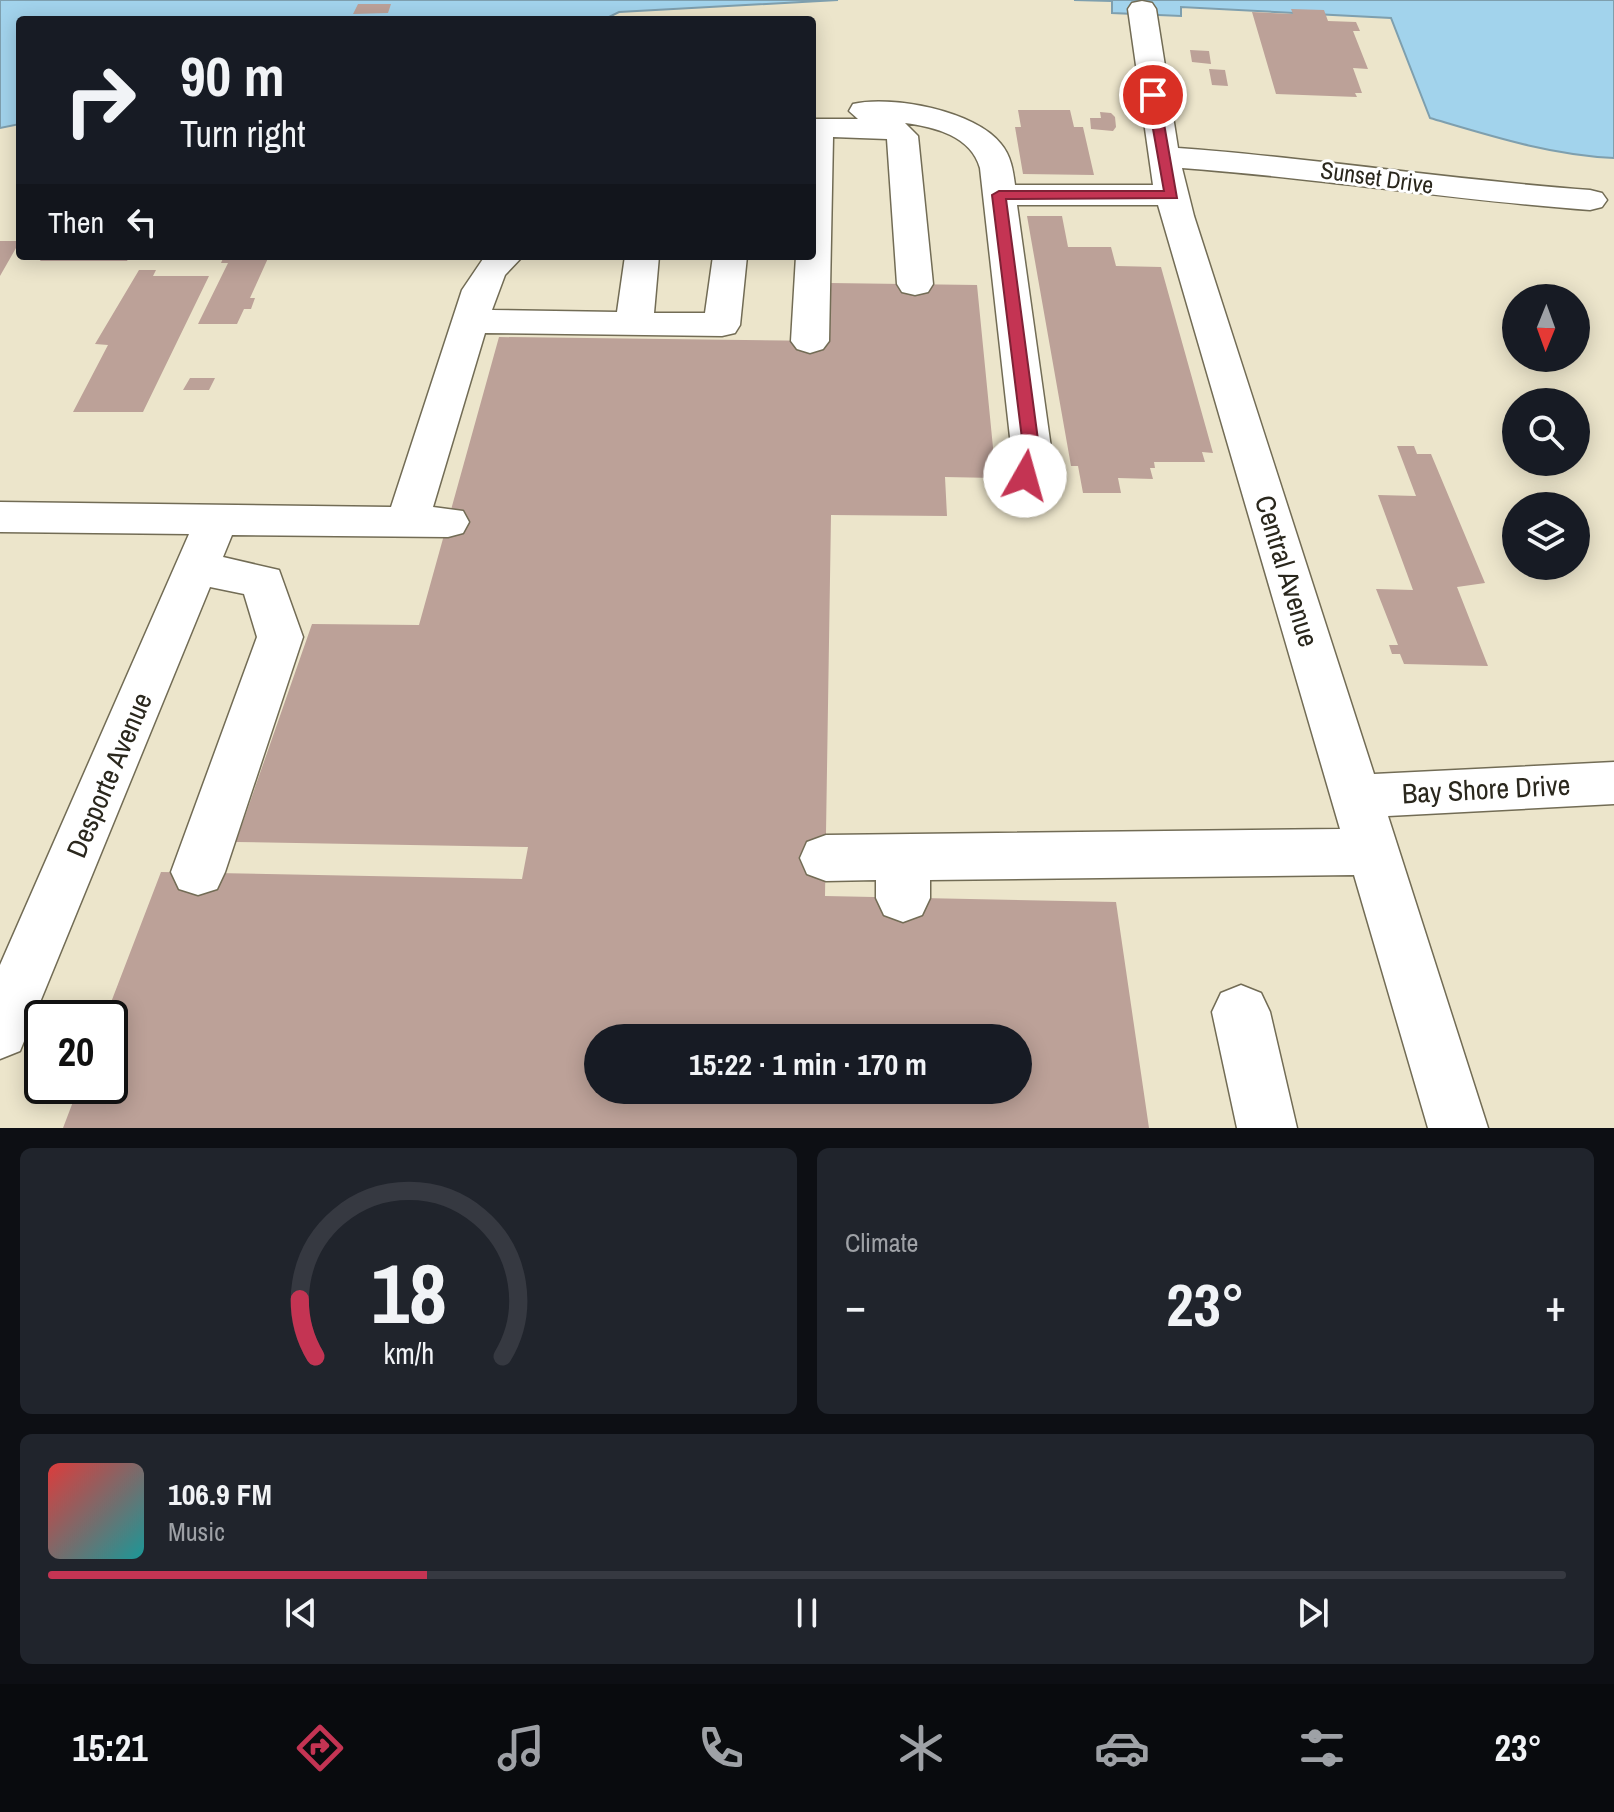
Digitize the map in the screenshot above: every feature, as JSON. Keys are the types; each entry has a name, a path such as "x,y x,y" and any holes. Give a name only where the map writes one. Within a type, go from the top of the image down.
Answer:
{"street":[{"name":"Central Avenue","path":"1142,9 1148,64 1168,176 1458,1128"},
{"path":"816,122 897,112 922,114 951,124 976,138 990,151 996,164 1032,455 1025,476"},
{"path":"816,122 892,128 902,136 915,284"},
{"name":"Sunset Drive","path":"999,195 1168,176 1305,167 1484,192 1590,200"},
{"path":"0,517 427,522 470,321 490,270 501,260"},
{"path":"634,325 642,260"},
{"path":"470,321 634,325 721,332 730,260"},
{"path":"810,341 811,260"},
{"name":"Desporte Avenue","path":"0,1031 217,519"},
{"path":"197,568 263,582 280,637 198,872"},
{"name":"Bay Shore Drive","path":"1357,796 1614,783"},
{"path":"826,858 903,878 1375,852"},
{"path":"1241,1012 1267,1128"}],"water":[{"path":"0,0 838,0 619,12 611,16 16,16 16,125 0,128"},
{"path":"1074,0 1614,0 1614,158 1544,149 1430,118 1391,18 1181,7 1181,16 1112,13 1112,1"}],"building":[{"path":"358,4 391,4 388,13 353,14"},
{"path":"1291,9 1324,10 1328,21 1356,22 1360,31 1353,31 1368,69 1353,68 1362,93 1355,93 1357,97 1276,94 1252,12 1293,14"},
{"path":"1190,50 1209,51 1211,64 1192,62"},
{"path":"1209,69 1225,70 1228,86 1212,85"},
{"path":"1018,110 1070,110 1074,127 1083,127 1094,175 1023,174 1015,127 1021,127"},
{"path":"1100,112 1111,113 1115,117 1116,127 1113,131 1091,129 1090,118 1101,118"},
{"path":"1027,216 1062,216 1068,247 1111,247 1116,266 1161,267 1213,453 1202,452 1205,462 1154,462 1155,468 1150,468 1153,479 1118,478 1121,493 1083,493 1078,466 1071,466"},
{"path":"0,241 16,241 16,248 0,276"},
{"path":"41,260 128,260 127,261"},
{"path":"222,260 267,260 250,298 255,298 251,309 244,309 237,324 198,324 228,263 221,263"},
{"path":"139,270 156,270 153,276 209,276 143,412 73,412 108,345 95,344"},
{"path":"830,283 977,285 996,478 945,477 947,516 831,515 825,896 1116,902 1149,1128 63,1128 72,1104 128,1104 128,1000 112,1000 161,872 522,879 528,847 236,842 312,624 419,625 499,337 829,341"},
{"path":"190,378 215,378 209,390 183,390"},
{"path":"1397,446 1414,446 1417,454 1431,454 1485,583 1457,587 1488,666 1404,664 1400,654 1392,654 1389,645 1398,645 1376,589 1413,590 1378,495 1416,496"}],"route":[{"path":"1025,476 1032,455 999,195 1172,195 1153,95"}]}
